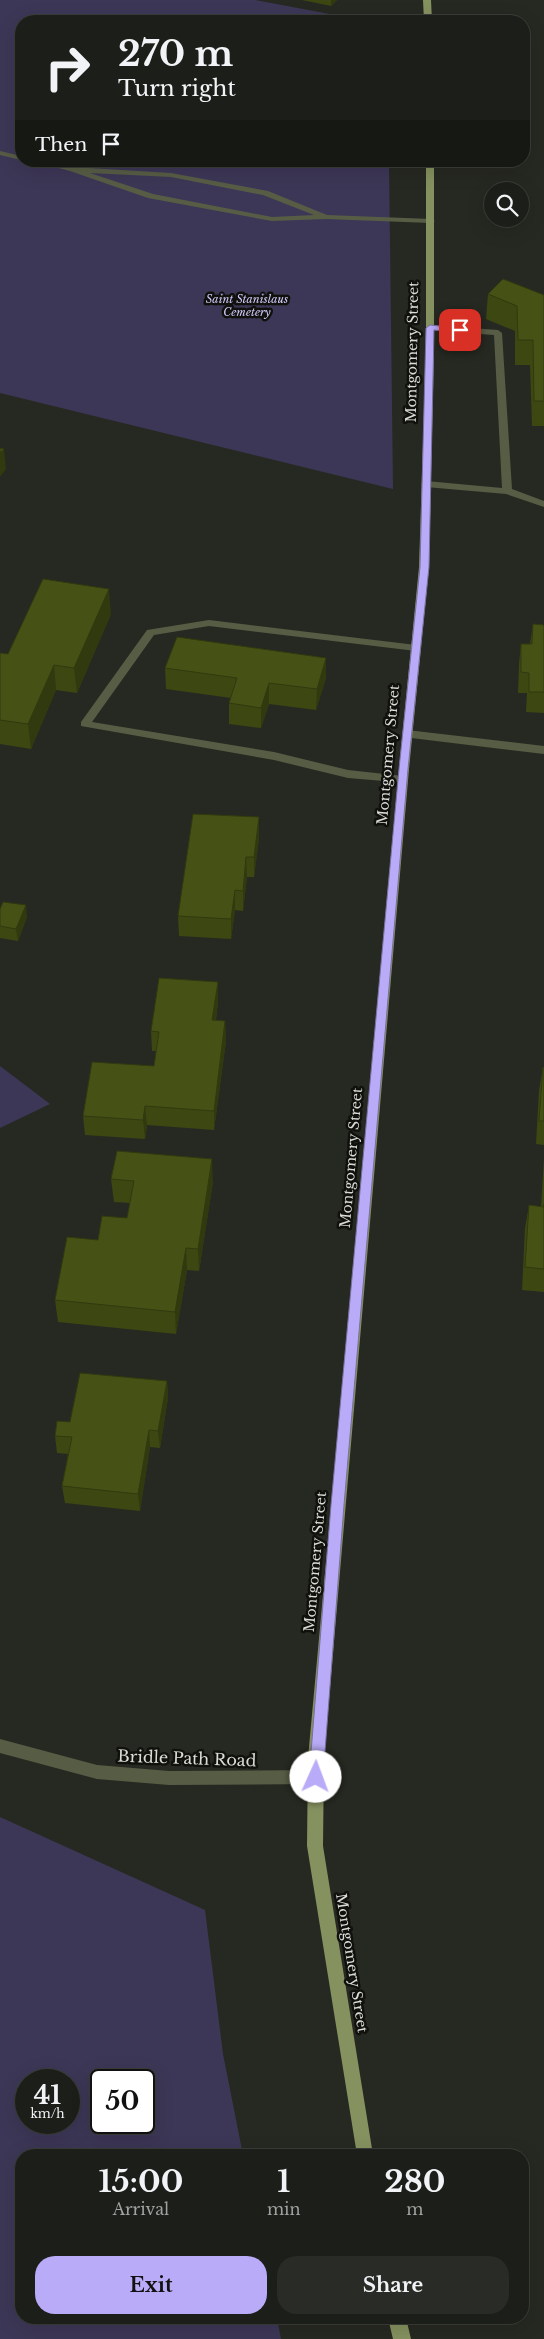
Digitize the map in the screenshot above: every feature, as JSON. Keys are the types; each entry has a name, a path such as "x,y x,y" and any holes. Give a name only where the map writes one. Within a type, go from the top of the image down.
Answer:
{"main road":[{"path":"428,0 428,15"},
{"name":"Montgomery Street","path":"364,2149 315,1846 316,1777 337,1505 407,734 424,567 432,221 430,167"},
{"path":"399,2324 402,2339"}],"street":[{"path":"0,153 15,157"},
{"path":"63,167 151,196 272,219 326,217 432,221"},
{"path":"72,169 171,175 264,193 326,217"},
{"path":"430,328 498,333 507,491"},
{"path":"426,484 507,491 544,504"},
{"path":"403,780 348,774 274,756 85,724 151,632 209,623 416,648"},
{"path":"407,734 544,750"},
{"name":"Bridle Path Road","path":"0,1746 97,1772 169,1778 316,1777"}],"green space":[{"name":"Saint Stanislaus Cemetery","path":"0,0 255,0 335,15 15,15 15,167 389,167 393,489 0,393"},
{"path":"0,1066 50,1104 0,1128"},
{"path":"0,1817 205,1910 223,2054 242,2149 15,2149 15,2324 278,2324 281,2339 0,2339"}],"building":[{"path":"503,279 544,295 544,401 534,401 533,340 518,340 517,306 488,294"},
{"path":"43,579 109,589 74,668 54,665 28,724 0,720 0,653 8,654"},
{"path":"533,624 544,625 544,692 529,692 529,673 521,672 521,644 532,644"},
{"path":"177,637 326,658 317,689 269,683 261,708 229,703 237,678 165,668"},
{"path":"193,814 259,817 254,857 246,857 243,891 235,890 231,919 178,916"},
{"path":"3,902 26,905 16,929 0,926 0,909"},
{"path":"159,978 218,982 212,1020 225,1021 214,1111 145,1106 143,1120 83,1116 92,1062 154,1066 159,1032 151,1031"},
{"path":"543,1067 544,1121 539,1121"},
{"path":"117,1151 212,1159 198,1249 186,1248 175,1312 55,1300 67,1237 98,1240 102,1216 127,1218 134,1181 111,1179"},
{"path":"529,1205 544,1207 544,1269 525,1267"},
{"path":"80,1373 167,1381 158,1431 149,1430 138,1494 62,1486 72,1437 55,1436 57,1421 70,1422"}],"route":[{"path":"316,1777 337,1505 424,567 430,328 460,330"}]}
